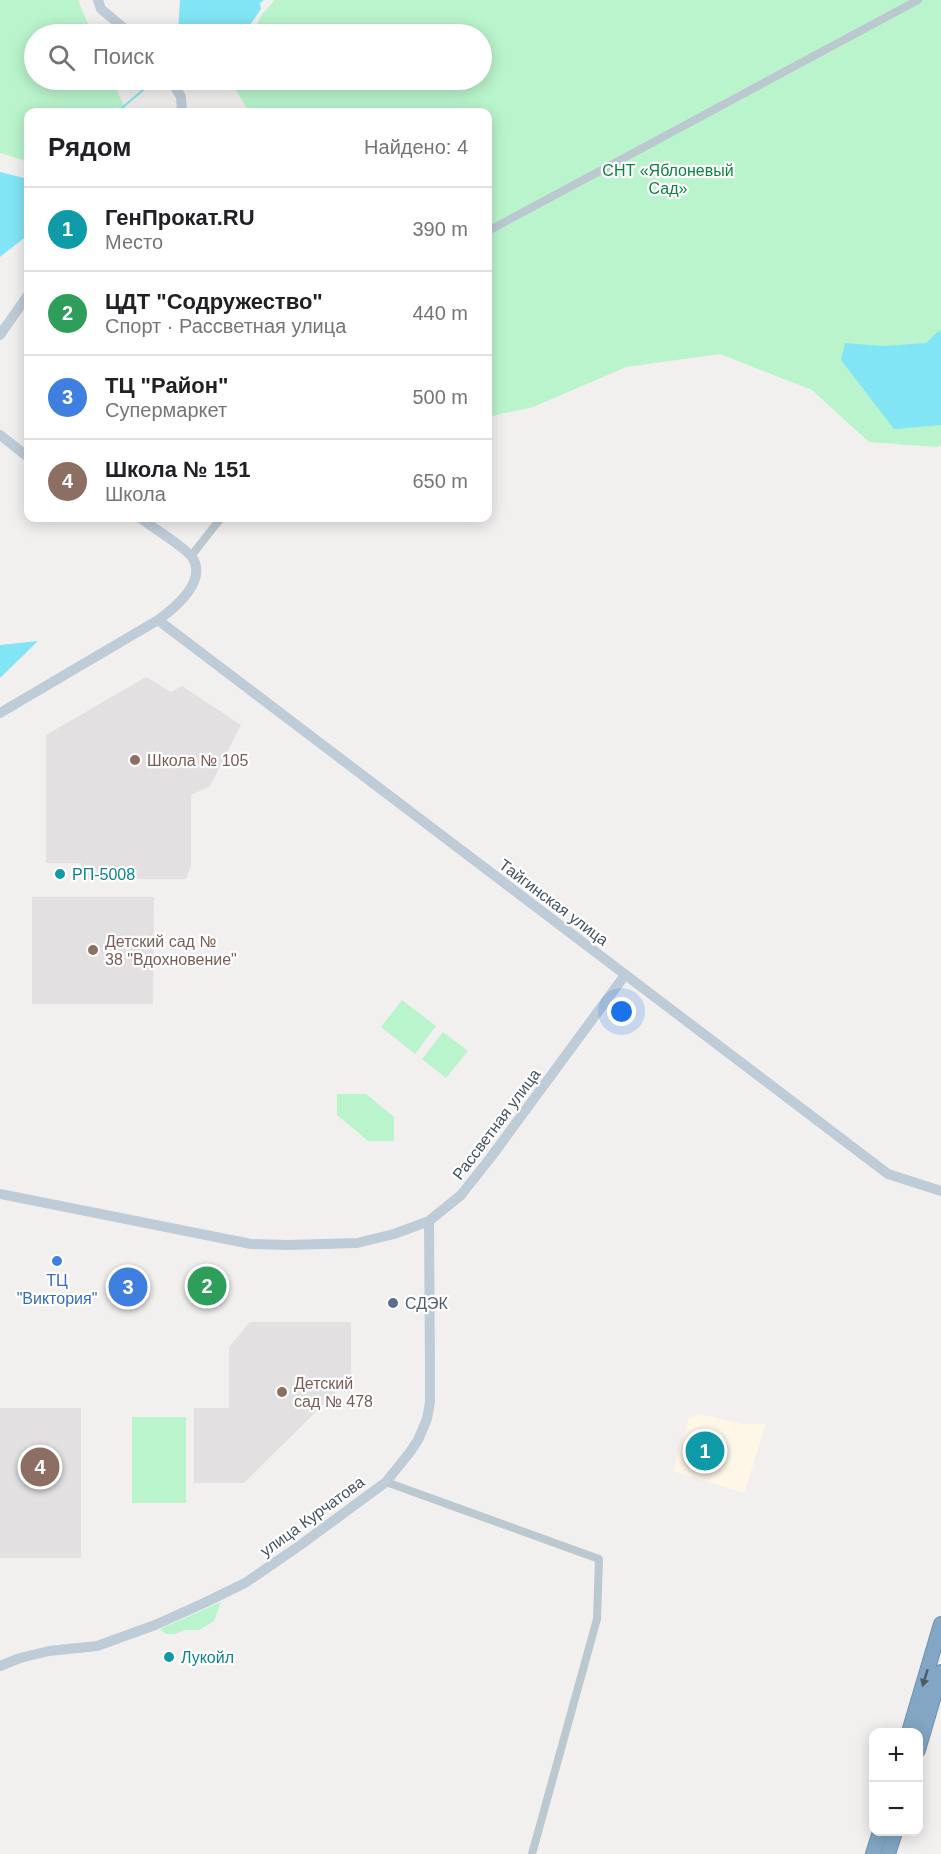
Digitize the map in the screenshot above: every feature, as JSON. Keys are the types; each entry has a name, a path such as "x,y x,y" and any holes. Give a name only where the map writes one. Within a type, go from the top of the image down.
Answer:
{"highway":[{"path":"910,1728 941,1624"},
{"path":"923,1733 941,1672"},
{"path":"873,1854 879,1836"},
{"path":"888,1854 894,1836"}],"main road":[{"path":"98,0 101,9 119,24"},
{"path":"177,90 181,97 182,108"},
{"path":"0,335 24,301"},
{"path":"0,435 24,454"},
{"path":"0,713 158,620 174,609 185,596 194,582 197,568 191,556 145,522"},
{"name":"Тайгинская улица","path":"158,620 888,1174 941,1191"},
{"name":"Рассветная улица","path":"0,1194 251,1244 357,1243 394,1234 429,1221 461,1195 625,975"},
{"name":"улица Курчатова","path":"0,1665 49,1651 97,1646 155,1625 204,1603 245,1583 386,1482 418,1440 427,1419 430,1402 429,1221"}],"street":[{"path":"492,229 918,0"},
{"path":"191,556 218,522"},
{"path":"386,1482 599,1559 597,1619 532,1854"}],"shaded area":[{"name":"Школа № 105","path":"146,677 171,692 182,686 241,725 210,786 191,795 191,866 186,879 87,879 87,870 81,869 81,863 46,863 46,735"},
{"name":"Детский сад № 38 \"Вдохновение\"","path":"32,897 154,897 153,1004 32,1004"},
{"name":"Детский сад № 478","path":"250,1322 351,1322 351,1377 244,1483 194,1483 194,1408 229,1408 229,1347"},
{"path":"0,1408 81,1408 81,1558 0,1558"},
{"path":"700,1414 742,1424 766,1424 744,1493 673,1471 689,1418"}],"green space":[{"path":"0,0 78,0 88,24 24,24 24,90 117,90 125,108 24,108 24,161 0,153"},
{"name":"СНТ «Яблоневый Сад»","path":"275,0 941,0 941,445 937,447 869,442 812,390 720,354 626,367 533,407 492,416 492,108 247,108 236,90 492,90 492,24 257,24 262,14"},
{"path":"402,1000 436,1026 415,1054 381,1027"},
{"path":"443,1032 468,1051 446,1078 422,1059"},
{"path":"337,1094 366,1094 394,1117 394,1141 368,1141 337,1115"},
{"path":"132,1417 186,1417 186,1503 132,1503"},
{"path":"221,1602 214,1621 199,1630 166,1634 160,1629"}],"water":[{"path":"180,0 264,0 260,3 261,9 251,24 178,24"},
{"path":"0,172 24,178 24,238 0,257"},
{"path":"941,331 941,425 894,429 841,360 845,343 883,346 926,343"},
{"path":"38,641 0,678 0,645"}],"waterway":[{"path":"122,108 143,90"}],"place":[{"name":"Школа № 105","path":"135,760"},
{"name":"РП-5008","path":"60,874"},
{"name":"Детский сад № 38 \"Вдохновение\"","path":"93,950"},
{"name":"ТЦ \"Виктория\"","path":"57,1261"},
{"name":"ЦДТ \"Содружество\"","path":"207,1286"},
{"name":"ТЦ \"Район\"","path":"128,1287"},
{"name":"СДЭК","path":"393,1303"},
{"name":"Детский сад № 478","path":"282,1392"},
{"name":"ГенПрокат.RU","path":"705,1451"},
{"name":"Школа № 151","path":"40,1467"},
{"name":"Лукойл","path":"169,1657"}]}
